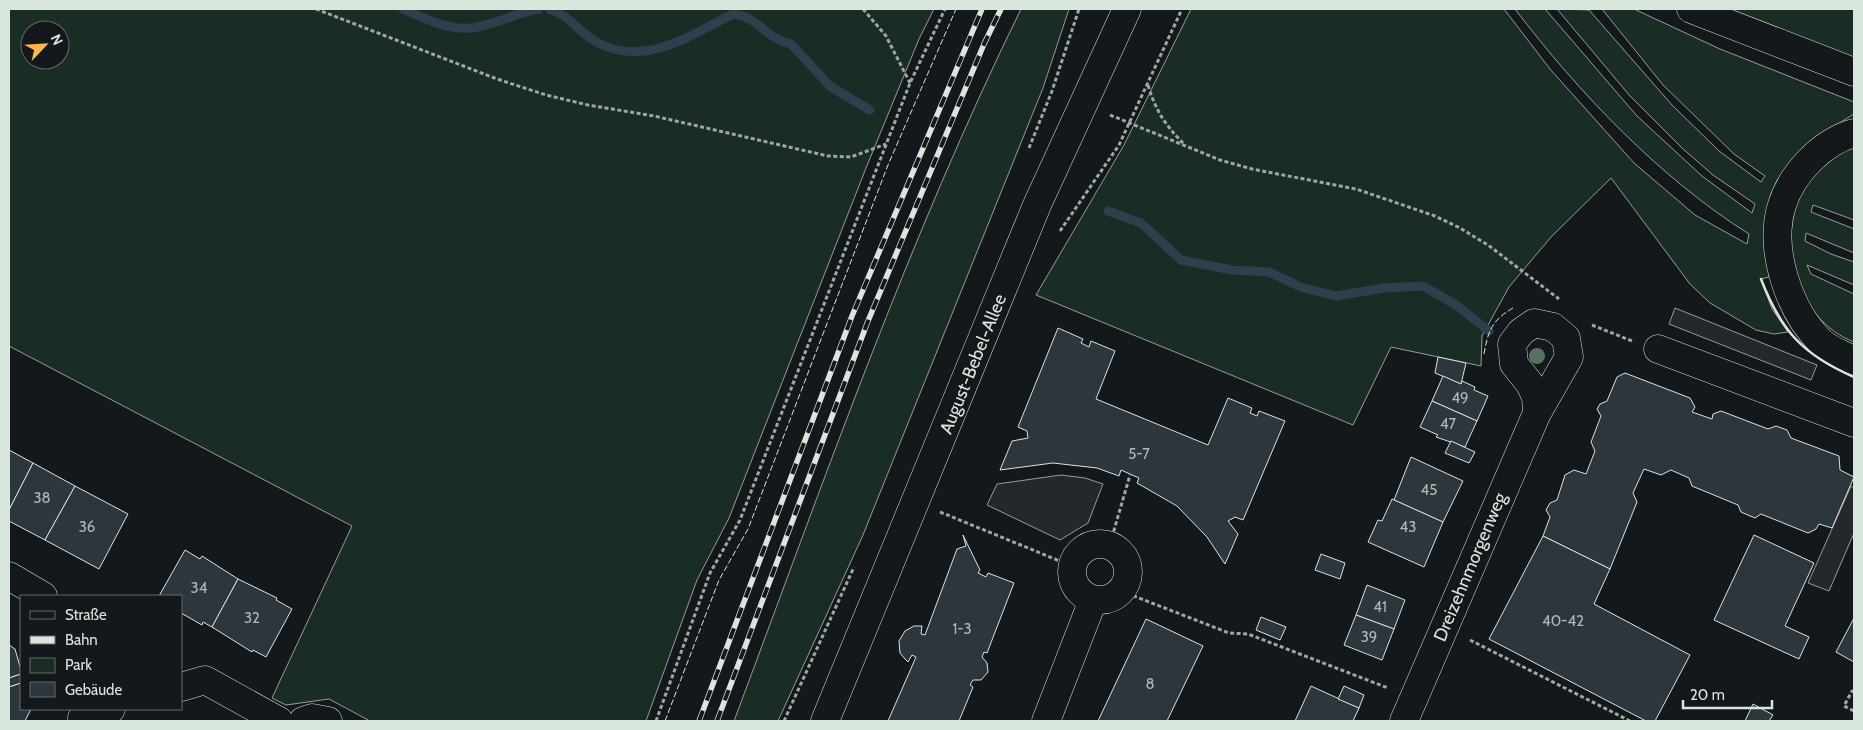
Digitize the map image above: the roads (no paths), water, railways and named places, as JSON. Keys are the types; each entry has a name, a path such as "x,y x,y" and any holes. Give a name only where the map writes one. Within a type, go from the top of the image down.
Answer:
{"main road":[{"name":"August-Bebel-Allee","path":"825,721 917,502 1037,205 1127,9"},
{"path":"1691,9 1854,72"},
{"path":"1854,133 1846,135 1806,163 1792,185 1782,206 1779,253 1792,303 1822,343 1854,361"},
{"path":"1658,350 1854,423"},
{"name":"Dreizehnmorgenweg","path":"1409,710 1537,413"},
{"path":"1110,544 1121,553 1129,568 1128,578 1121,591 1114,597 1093,600 1076,588 1072,576 1072,566 1076,557 1087,546 1110,544"},
{"path":"9,576 41,595"},
{"path":"1046,721 1093,600"},
{"path":"193,684 279,721"},
{"path":"82,716 107,710"},
{"path":"303,721 312,718 328,721"}],"waterway":[{"path":"403,9 436,23 461,28 488,25 539,9"},
{"path":"549,9 567,18 593,40 611,48 629,52 647,51 665,46 682,40 733,14 741,16 756,23 783,42 791,44 831,87 870,110"},
{"path":"1108,211 1141,223 1181,260 1232,270 1269,272 1303,288 1336,296 1384,288 1423,286 1456,305 1489,331"}],"railway":[{"path":"699,721 852,316 982,9"},
{"path":"717,721 868,321 984,44 1001,9"}]}
